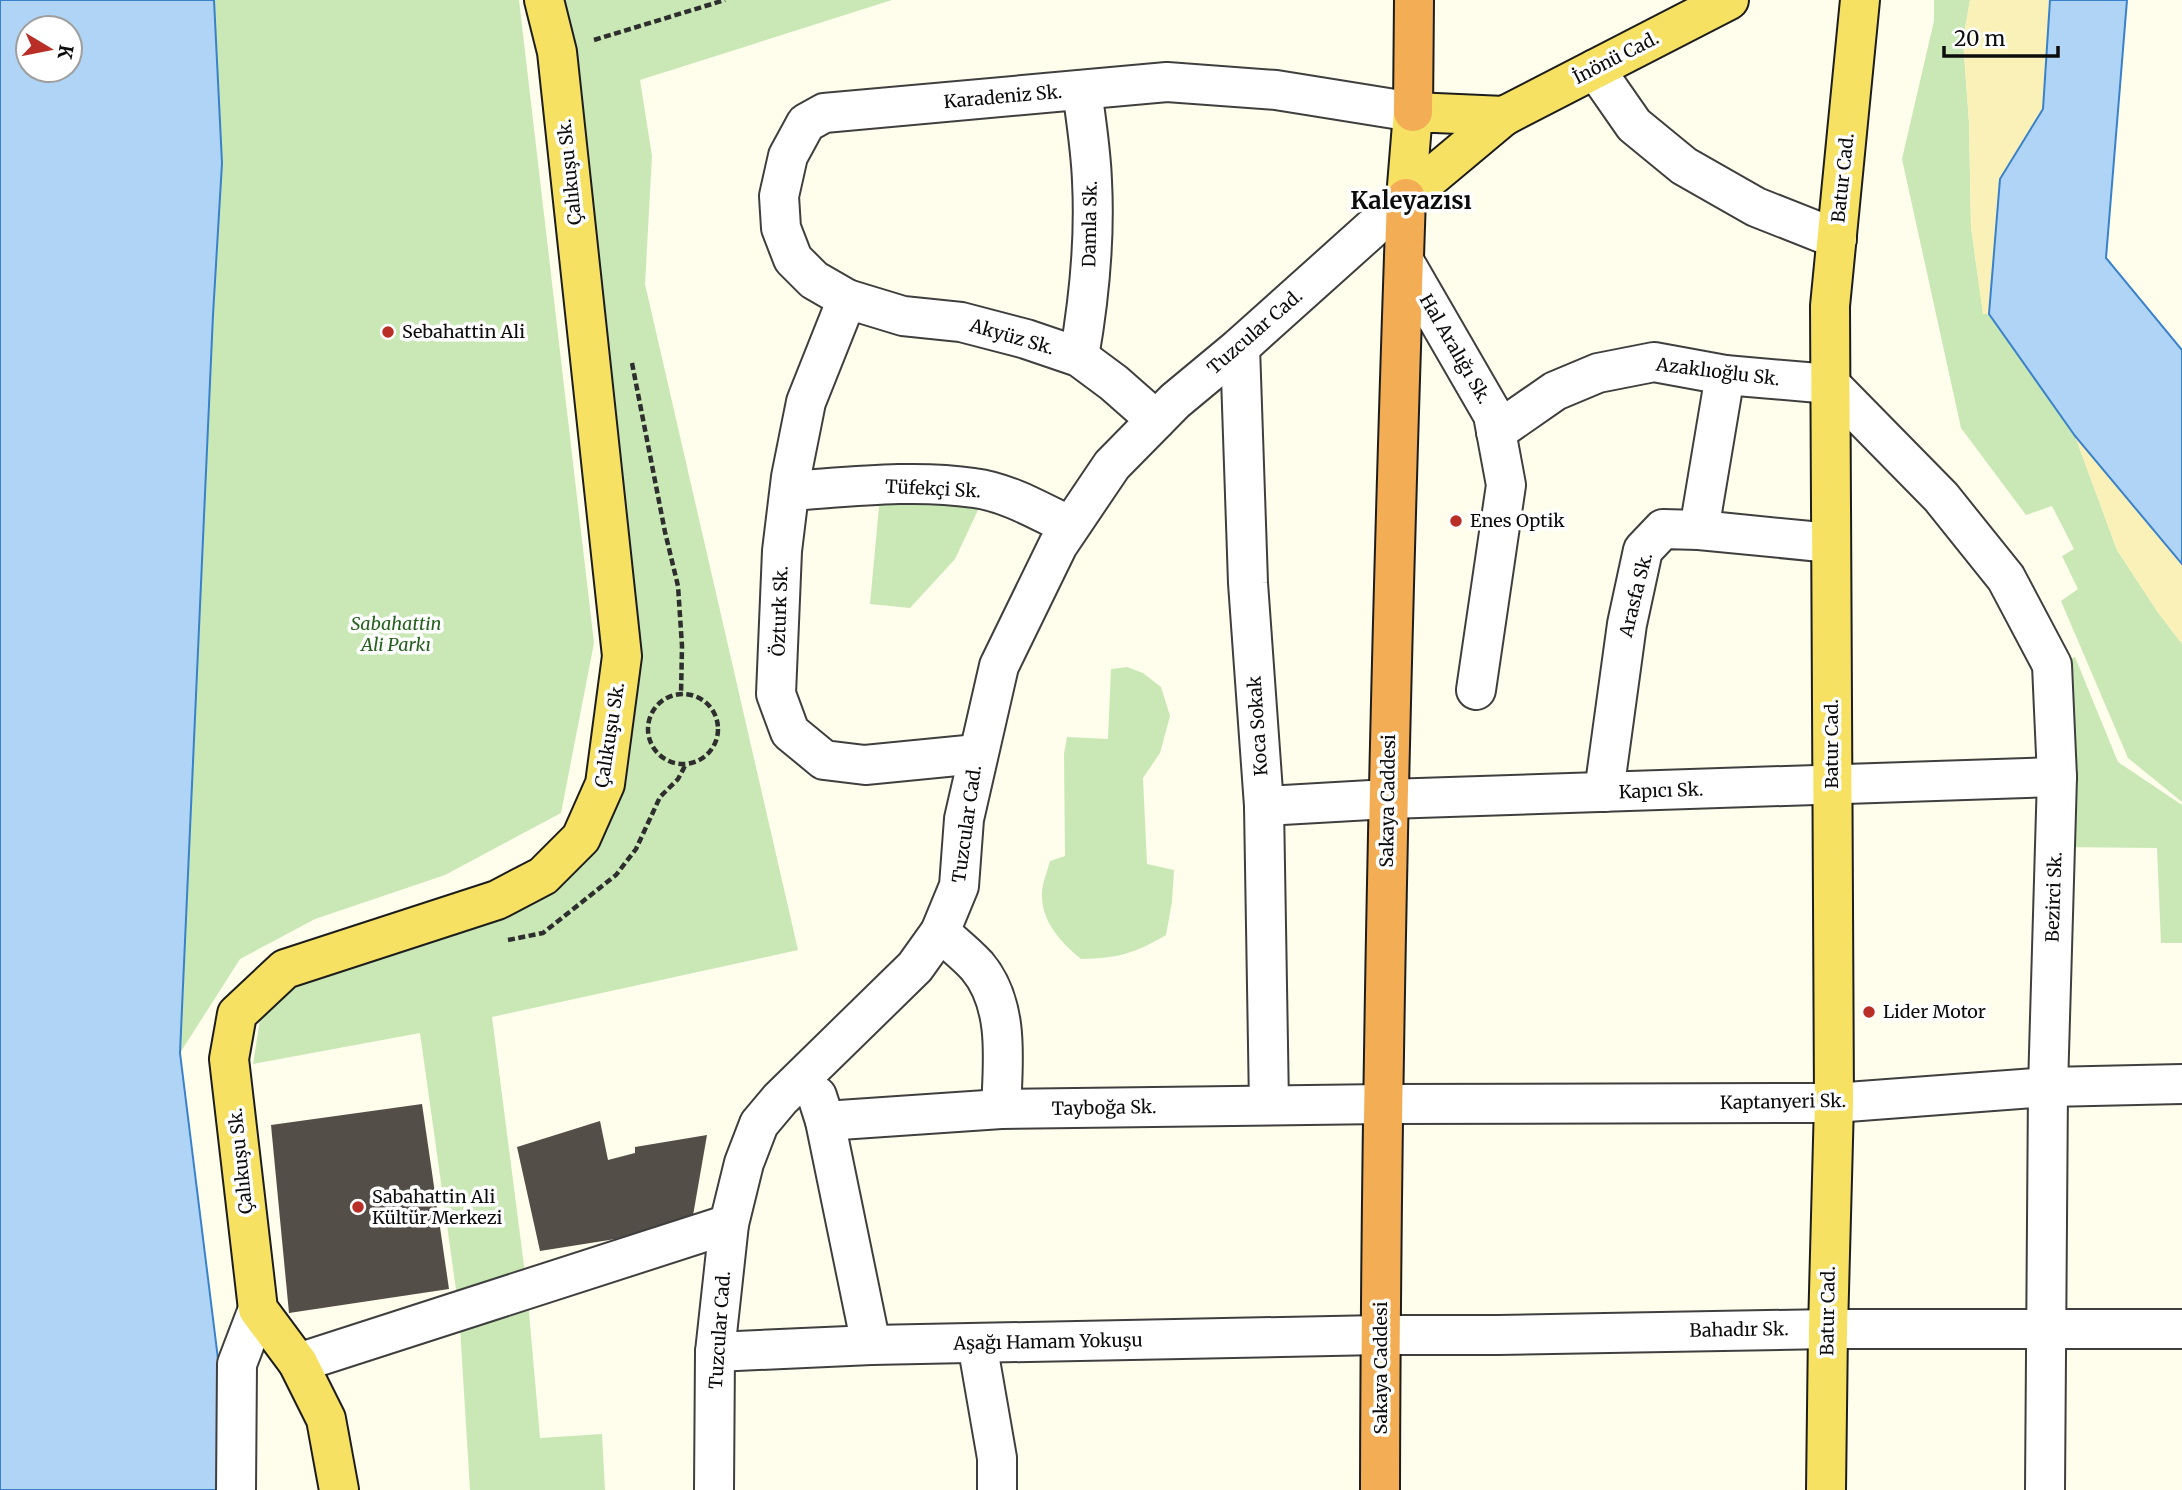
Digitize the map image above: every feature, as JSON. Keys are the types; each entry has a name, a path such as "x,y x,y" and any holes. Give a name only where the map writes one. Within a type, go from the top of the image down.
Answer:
{"highway":[{"path":"1413,112 1414,0"},
{"name":"Sakaya Caddesi","path":"1380,1490 1388,799 1398,384 1406,198"}],"main road":[{"name":"Çalıkuşu Sk.","path":"340,1490 326,1419 298,1363 258,1309 229,1059 237,1014 285,969 497,900 543,876 580,838 606,784 622,656 557,51 544,0"},
{"name":"İnönü Cad.","path":"1406,198 1504,116 1729,0"},
{"name":"Batur Cad.","path":"1826,1490 1833,1103 1830,306 1860,0"},
{"name":"İnönü Cad.","path":"1413,112 1504,116"},
{"name":"Sakaya Caddesi","path":"1406,198 1413,112"}],"street":[{"path":"1595,69 1634,125 1685,166 1756,207 1837,239"},
{"name":"Karadeniz Sk.","path":"847,299 814,280 793,259 781,229 779,196 788,156 807,123 824,113 1167,82 1276,90 1413,112"},
{"name":"Damla Sk.","path":"1079,357 1091,264 1092,195 1082,90"},
{"name":"Tuzcular Cad.","path":"714,1490 715,1352 729,1224 744,1163 759,1124 780,1099 915,967 940,932 959,886 964,819 999,666 1058,545 1112,465 1175,401 1240,347 1406,198"},
{"name":"Hal Aralığı Sk.","path":"1404,261 1493,415 1506,485 1476,690"},
{"name":"Akyüz Sk.","path":"847,299 903,316 961,322 1079,357 1156,420"},
{"name":"Özturk Sk.","path":"847,299 806,402 790,491 782,551 776,694 790,732 824,760 865,765 977,754"},
{"name":"Koca Sokak","path":"1240,347 1248,583 1264,806 1269,1105"},
{"name":"Azaklıoğlu Sk.","path":"1496,432 1555,391 1598,373 1654,362 1724,375 1830,384"},
{"path":"1699,530 1724,375"},
{"name":"Bezirci Sk.","path":"1830,384 1941,498 2006,578 2052,665 2057,777 2048,1087 2045,1490"},
{"name":"Tüfekçi Sk.","path":"790,491 904,484 976,488 1027,504 1070,526"},
{"name":"Arasfa Sk.","path":"1604,792 1627,624 1643,550 1663,528 1831,543"},
{"name":"Kapıcı Sk.","path":"1264,806 1388,799 2057,777"},
{"path":"940,932 978,967 996,1001 1004,1046 1001,1110"},
{"path":"809,1071 825,1121 871,1345"},
{"name":"Kaptanyeri Sk.","path":"1384,1104 1833,1103 2048,1087 2182,1084"},
{"name":"Tayboğa Sk.","path":"825,1121 1001,1110 1384,1104"},
{"path":"298,1363 729,1224"},
{"path":"236,1490 237,1364 258,1309"},
{"name":"Bahadır Sk.","path":"1380,1335 1828,1329 2182,1329"},
{"name":"Aşağı Hamam Yokuşu","path":"715,1352 871,1345 1380,1335"},
{"path":"977,1343 997,1458 997,1490"}],"path":[{"path":"557,51 725,0"},
{"path":"597,39 598,53"},
{"path":"630,351 652,456 664,532 677,586 682,646 681,695"},
{"path":"681,695 704,701 717,721 718,733 715,745 708,754 698,761 686,764 665,760 651,743 648,732 653,711 661,703 681,695"}],"green space":[{"name":"Sabahattin Ali Parkı","path":"214,0 519,0 594,643 561,813 445,875 315,919 240,959 180,1053 222,163"},
{"path":"565,0 892,0 640,80 652,156 645,284 798,950 492,1017 527,1289 540,1438 602,1434 605,1490 470,1490 459,1311 420,1033 253,1064 260,1020 294,985 508,917 559,889 602,831 623,787 640,645 574,46"},
{"path":"1934,0 1970,0 1963,40 1969,122 1971,227 1983,313 1989,314 2075,436 2117,550 2182,644 2182,802 2128,758 2061,601 2078,589 2062,556 2074,549 2052,506 2026,515 1961,428 1902,159 1934,21"},
{"path":"881,485 987,491 955,559 910,608 870,604"},
{"path":"2075,657 2118,762 2182,805 2182,943 2161,943 2157,848 2055,847 2052,665"},
{"path":"1127,667 1143,673 1161,687 1170,716 1160,753 1143,778 1147,864 1174,870 1172,902 1166,935 1125,954 1081,959 1060,939 1049,923 1043,904 1043,886 1050,861 1065,856 1064,754 1067,737 1108,739 1111,669"}],"sand":[{"path":"1970,0 2050,0 2043,109 2000,179 1989,314 1983,314 1971,227 1969,122 1963,40"},
{"path":"2075,436 2182,564 2182,644 2117,550"}],"water":[{"path":"0,0 214,0 222,163 180,1053 219,1367 217,1490 0,1490"},
{"path":"2050,0 2127,0 2106,258 2182,350 2182,564 2075,436 1989,314 2000,179 2043,109"}],"building":[{"name":"Sabahattin Ali Kültür Merkezi","path":"422,1104 449,1289 289,1313 271,1125"},
{"path":"600,1121 608,1160 635,1153 635,1147 707,1135 691,1227 540,1251 517,1147"}],"place":[{"name":"Sebahattin Ali","path":"388,332"},
{"name":"Enes Optik","path":"1456,521"},
{"name":"Lider Motor","path":"1869,1012"},
{"name":"Sabahattin Ali Kültür Merkezi","path":"358,1207"}],"district":[{"name":"Kaleyazısı","path":"1411,201"}]}
